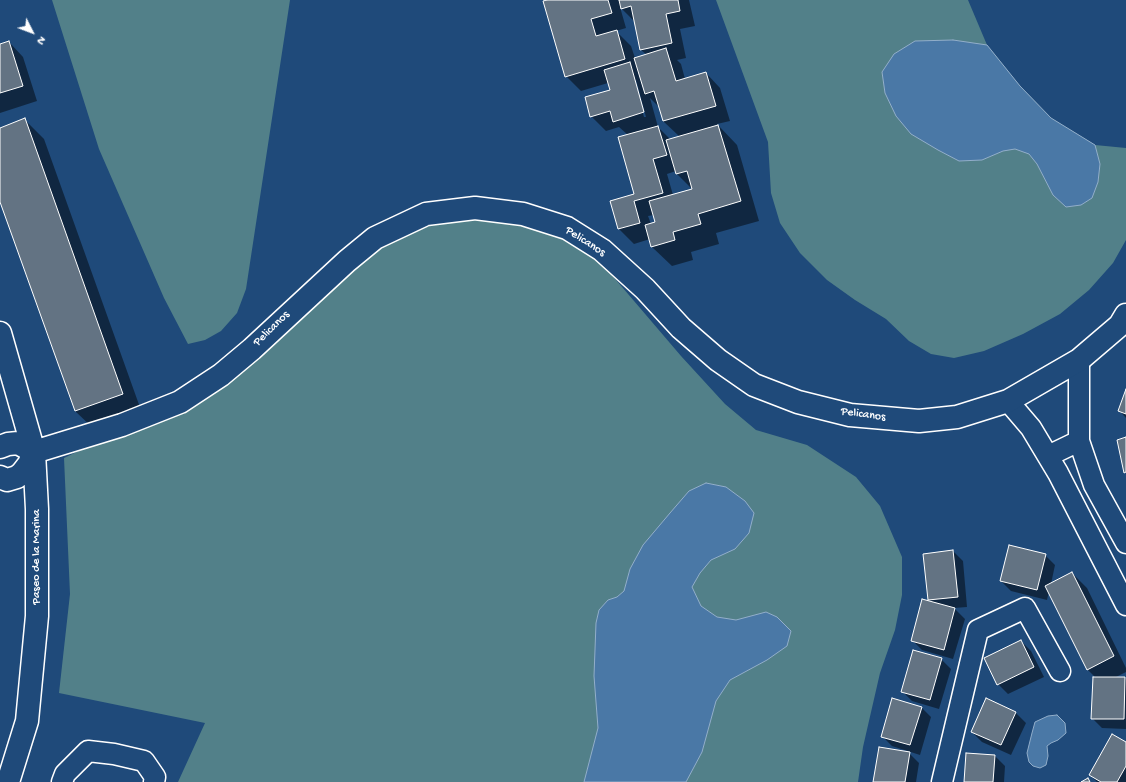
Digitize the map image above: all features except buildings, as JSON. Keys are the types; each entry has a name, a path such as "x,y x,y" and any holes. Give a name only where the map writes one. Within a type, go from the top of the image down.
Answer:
{"street":[{"name":"Pelicanos","path":"34,452 122,424 180,402 221,375 252,349 347,261 375,238 426,214 475,208 522,214 567,228 602,250 645,289 681,328 718,360 754,386 798,402 850,415 919,422 957,417 1008,401 1079,360 1120,325 1126,315"},
{"name":"Paseo de la Marina","path":"0,333 34,452 38,509 37,616 27,721 8,782"},
{"path":"1079,360 1079,441 1094,485 1126,543"},
{"path":"1008,401 1031,428 1058,473 1126,605"},
{"path":"1048,456 1079,441"},
{"path":"0,448 8,444 18,444 34,452 29,464 17,477 7,480 0,477"},
{"path":"942,782 978,630 1025,608 1060,671"},
{"path":"62,782 65,774 88,751 114,754 144,762 155,777 154,782"}],"green space":[{"path":"52,0 290,0 246,289 237,313 221,331 205,340 188,344 164,298 99,149"},
{"path":"716,0 968,0 987,45 1020,86 1051,118 1095,145 1126,148 1126,240 1113,263 1089,290 1060,314 1023,334 984,351 954,358 931,354 909,341 886,319 855,300 827,280 800,253 780,223 771,193 768,142"},
{"path":"501,215 559,229 605,267 681,356 725,404 756,430 807,445 856,477 880,506 902,557 902,595 895,630 880,673 863,747 858,782 178,782 205,723 59,693 70,594 64,458 197,396 367,252 432,223"}],"water":[{"path":"953,40 987,45 1020,86 1051,118 1095,145 1100,164 1098,182 1092,198 1081,205 1066,207 1053,195 1037,164 1029,154 1015,149 1003,151 982,160 959,161 911,134 896,116 885,93 882,72 894,54 915,41"},
{"path":"706,483 726,487 745,501 754,513 749,533 735,549 711,560 700,573 692,587 701,606 717,617 736,620 766,612 777,617 791,631 787,646 767,660 730,680 716,701 702,752 686,782 584,782 598,728 594,676 596,623 599,610 608,600 617,597 624,591 630,569 643,545 689,491"},
{"path":"1057,715 1065,723 1066,733 1058,740 1047,746 1048,756 1046,765 1040,768 1033,766 1029,762 1027,753 1035,722 1048,716"}]}
